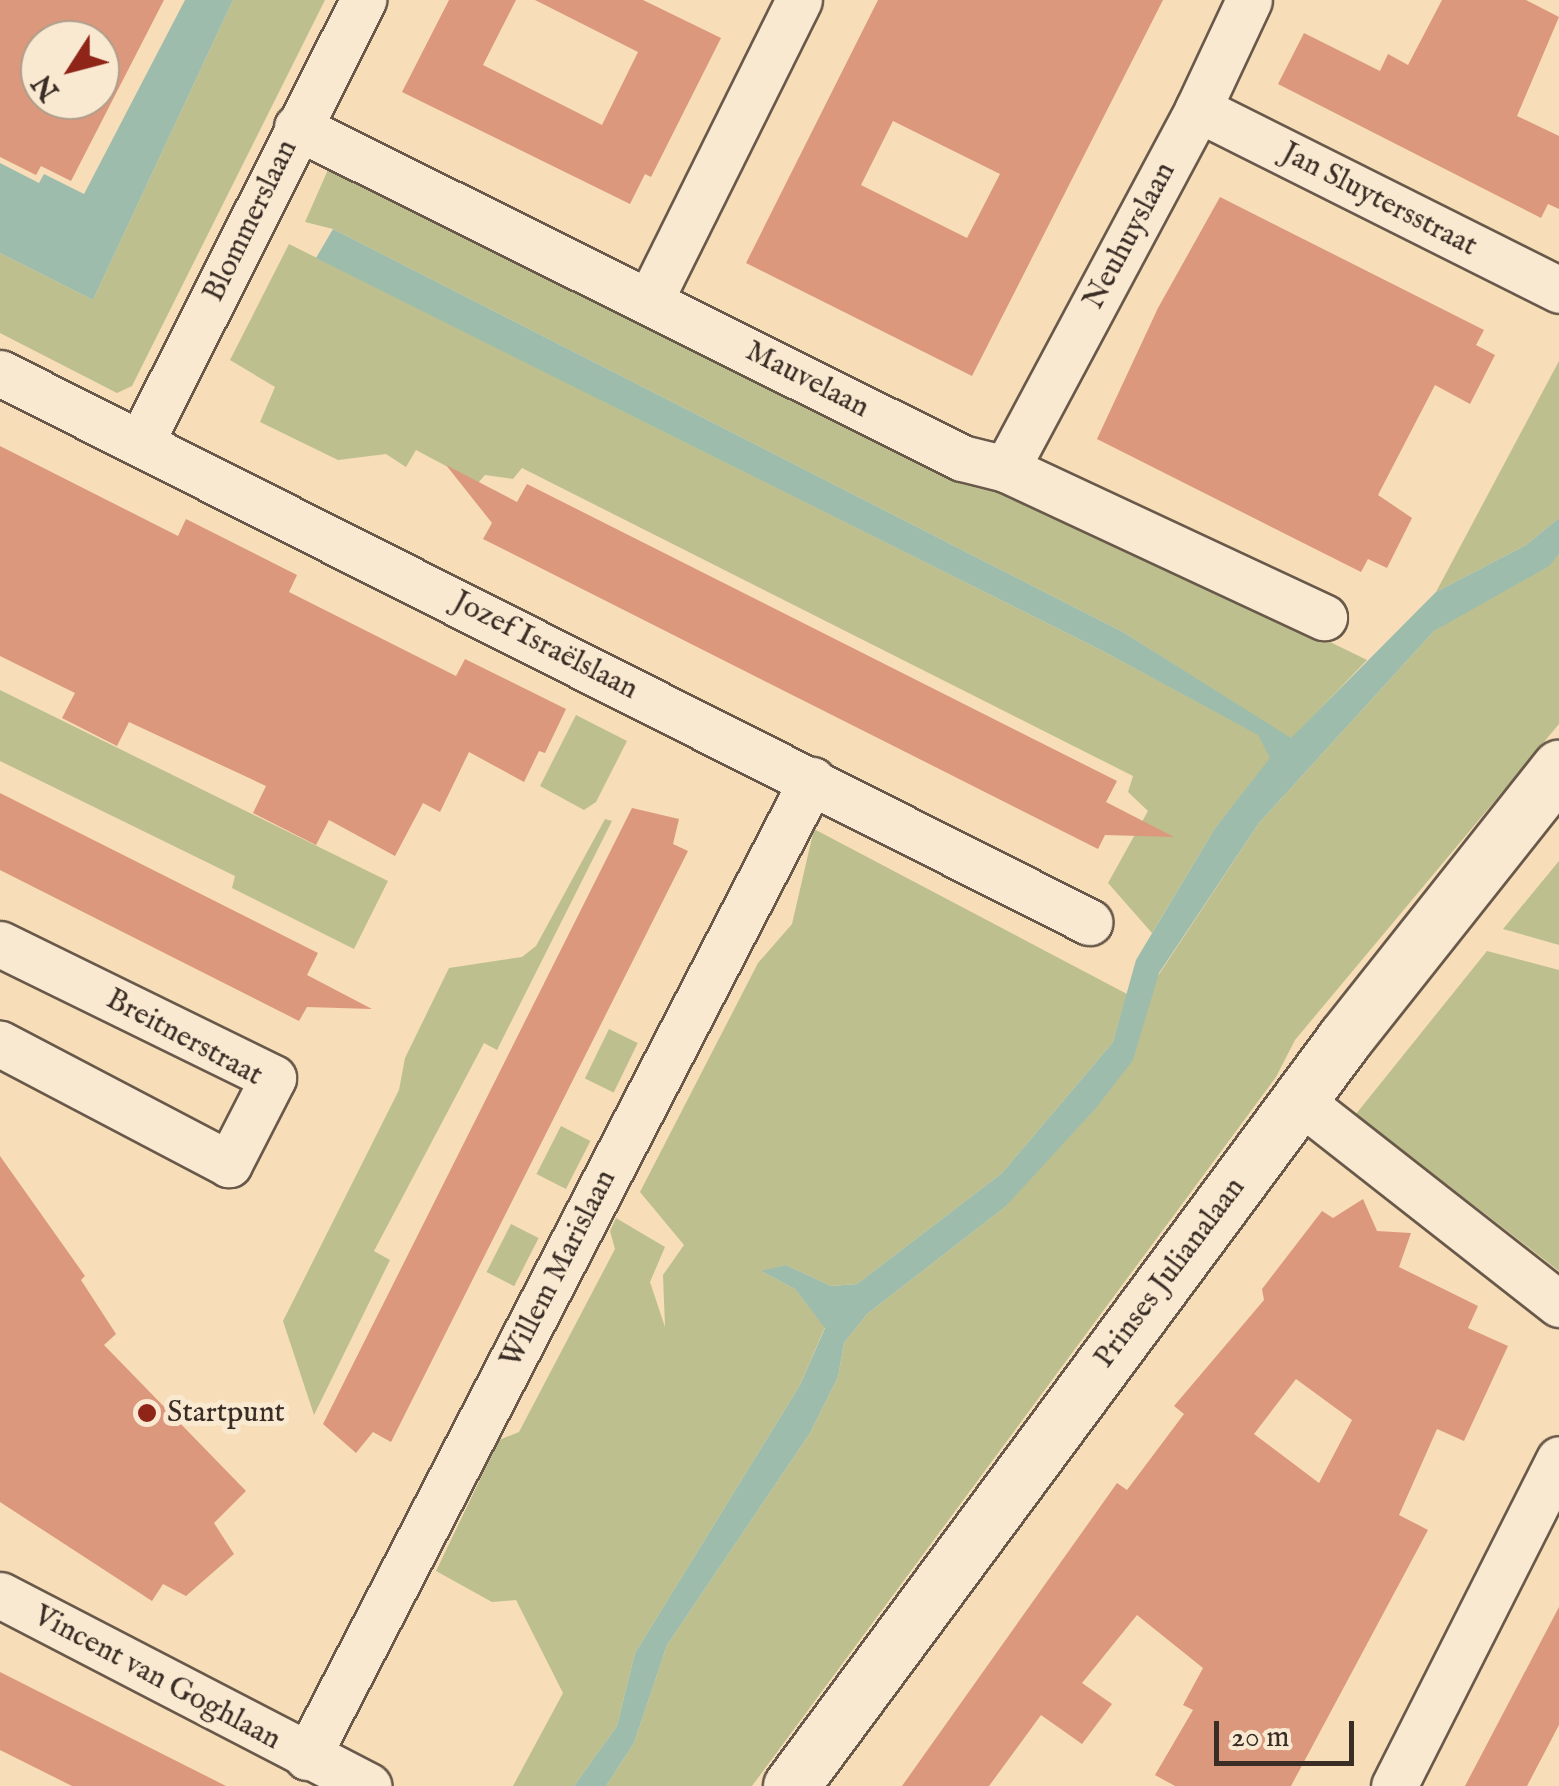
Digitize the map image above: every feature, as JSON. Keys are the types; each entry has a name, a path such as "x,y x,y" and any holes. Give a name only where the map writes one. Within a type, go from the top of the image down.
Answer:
{"street":[{"name":"Blommerslaan","path":"141,442 363,0"},
{"path":"650,300 800,0"},
{"name":"Neuhuyslaan","path":"1006,469 1198,110 1248,0"},
{"name":"Jan Sluytersstraat","path":"1198,110 1559,290"},
{"name":"Mauvelaan","path":"297,127 962,458 1006,469 1324,617"},
{"name":"Jozef Israëlslaan","path":"0,372 1089,922"},
{"name":"Prinses Julianalaan","path":"791,1786 1300,1101 1559,768"},
{"name":"Willem Marislaan","path":"307,1757 812,780"},
{"name":"Breitnerstraat","path":"0,944 273,1078 229,1164 0,1044"},
{"path":"1300,1101 1559,1304"},
{"path":"1394,1786 1559,1459"},
{"name":"Vincent van Goghlaan","path":"0,1595 368,1786"}],"green space":[{"path":"233,0 325,0 132,386 117,393 0,333 0,253 93,300"},
{"path":"334,156 1367,660 1291,739 1123,632 333,229 305,222"},
{"path":"289,244 1099,649 1259,735 1271,758 1215,828 1152,933 1108,883 1148,811 1128,792 1133,776 522,468 513,479 485,475 478,483 416,450 406,467 386,454 338,460 260,422 275,387 230,360"},
{"path":"1559,361 1559,518 1526,545 1436,592"},
{"path":"1559,554 1559,724 1295,1040 1276,1077 752,1786 606,1786 634,1743 667,1645 810,1433 838,1377 844,1343 867,1314 1005,1207 1259,823 1434,631"},
{"path":"0,690 388,881 354,949 232,888 235,876 0,761"},
{"path":"576,715 627,741 596,802 584,810 540,786"},
{"path":"605,819 612,821 497,1050 484,1043 374,1251 390,1260 314,1415 283,1321 399,1090 405,1058 449,968 522,957 536,946"},
{"path":"814,829 1127,994 1113,1042 1002,1173 857,1284 831,1286 786,1265 763,1272 795,1289 825,1327 800,1385 635,1653 617,1726 574,1786 513,1786 563,1693 516,1600 492,1602 436,1571 499,1440 519,1432 615,1249 610,1231 616,1218 665,1247 650,1282 665,1327 663,1275 684,1245 640,1192 758,963 792,924"},
{"path":"1559,861 1559,945 1503,929"},
{"path":"1487,951 1559,970 1559,1271 1356,1114"},
{"path":"609,1029 638,1043 614,1092 585,1078"},
{"path":"561,1126 590,1141 566,1189 536,1174"},
{"path":"511,1224 539,1238 514,1286 486,1272"}],"shaded area":[{"path":"185,0 233,0 93,300 0,253 0,163 39,183 44,174 84,194"},
{"path":"333,229 1123,632 1291,738 1436,592 1526,545 1559,518 1559,554 1549,566 1434,631 1259,823 1159,973 1133,1060 1096,1108 1005,1207 867,1314 844,1343 838,1377 810,1433 667,1645 634,1743 606,1786 574,1786 617,1726 635,1653 800,1385 825,1328 795,1289 761,1271 786,1265 831,1286 857,1284 1002,1173 1113,1042 1136,960 1215,828 1270,758 1258,735 1099,649 316,258"}],"building":[{"path":"0,0 164,0 120,86 120,20 20,20 20,120 102,120 71,181 41,166 36,175 0,157"},
{"path":"449,0 516,0 483,65 602,125 638,52 535,0 643,0 721,38 651,177 645,174 630,204 402,92"},
{"path":"878,0 1163,0 972,376 746,263","holes":["893,121 1000,174 967,238 861,185"]},
{"path":"1442,0 1526,0 1559,17 1517,116 1559,136 1559,209 1548,204 1541,218 1278,84 1304,33 1380,71 1388,54 1408,65"},
{"path":"1220,197 1484,330 1476,345 1495,355 1470,404 1435,385 1378,495 1412,518 1387,568 1368,559 1361,572 1097,439 1158,308"},
{"path":"0,446 178,536 186,519 297,575 289,592 456,676 465,659 566,709 545,753 539,751 524,782 469,752 440,812 423,803 395,856 329,820 316,845 253,813 266,786 129,722 117,746 62,718 75,693 0,656"},
{"path":"446,465 517,502 527,484 1117,781 1106,802 1174,837 1105,835 1098,849 483,539 492,523"},
{"path":"0,793 318,953 307,975 372,1009 307,1007 299,1021 0,870"},
{"path":"632,808 679,819 673,844 688,851 391,1442 373,1432 356,1453 323,1424"},
{"path":"0,1156 85,1276 81,1280 116,1334 104,1345 246,1491 214,1523 234,1554 186,1596 163,1584 152,1601 0,1502"},
{"path":"1363,1199 1377,1231 1411,1233 1399,1267 1478,1306 1468,1328 1508,1346 1464,1441 1437,1429 1399,1515 1428,1530 1291,1786 1175,1786 1155,1775 1193,1710 1183,1705 1203,1668 1137,1615 1082,1683 1112,1704 1082,1744 1041,1715 989,1786 902,1786 1117,1483 1127,1490 1184,1414 1174,1406 1264,1300 1262,1289 1322,1211 1333,1218","holes":["1296,1379 1352,1420 1319,1483 1254,1434"]},
{"path":"1559,1607 1559,1725 1527,1786 1465,1786"},
{"path":"0,1672 226,1786 72,1786 0,1750"}],"place":[{"name":"Startpunt","path":"147,1413"}]}
